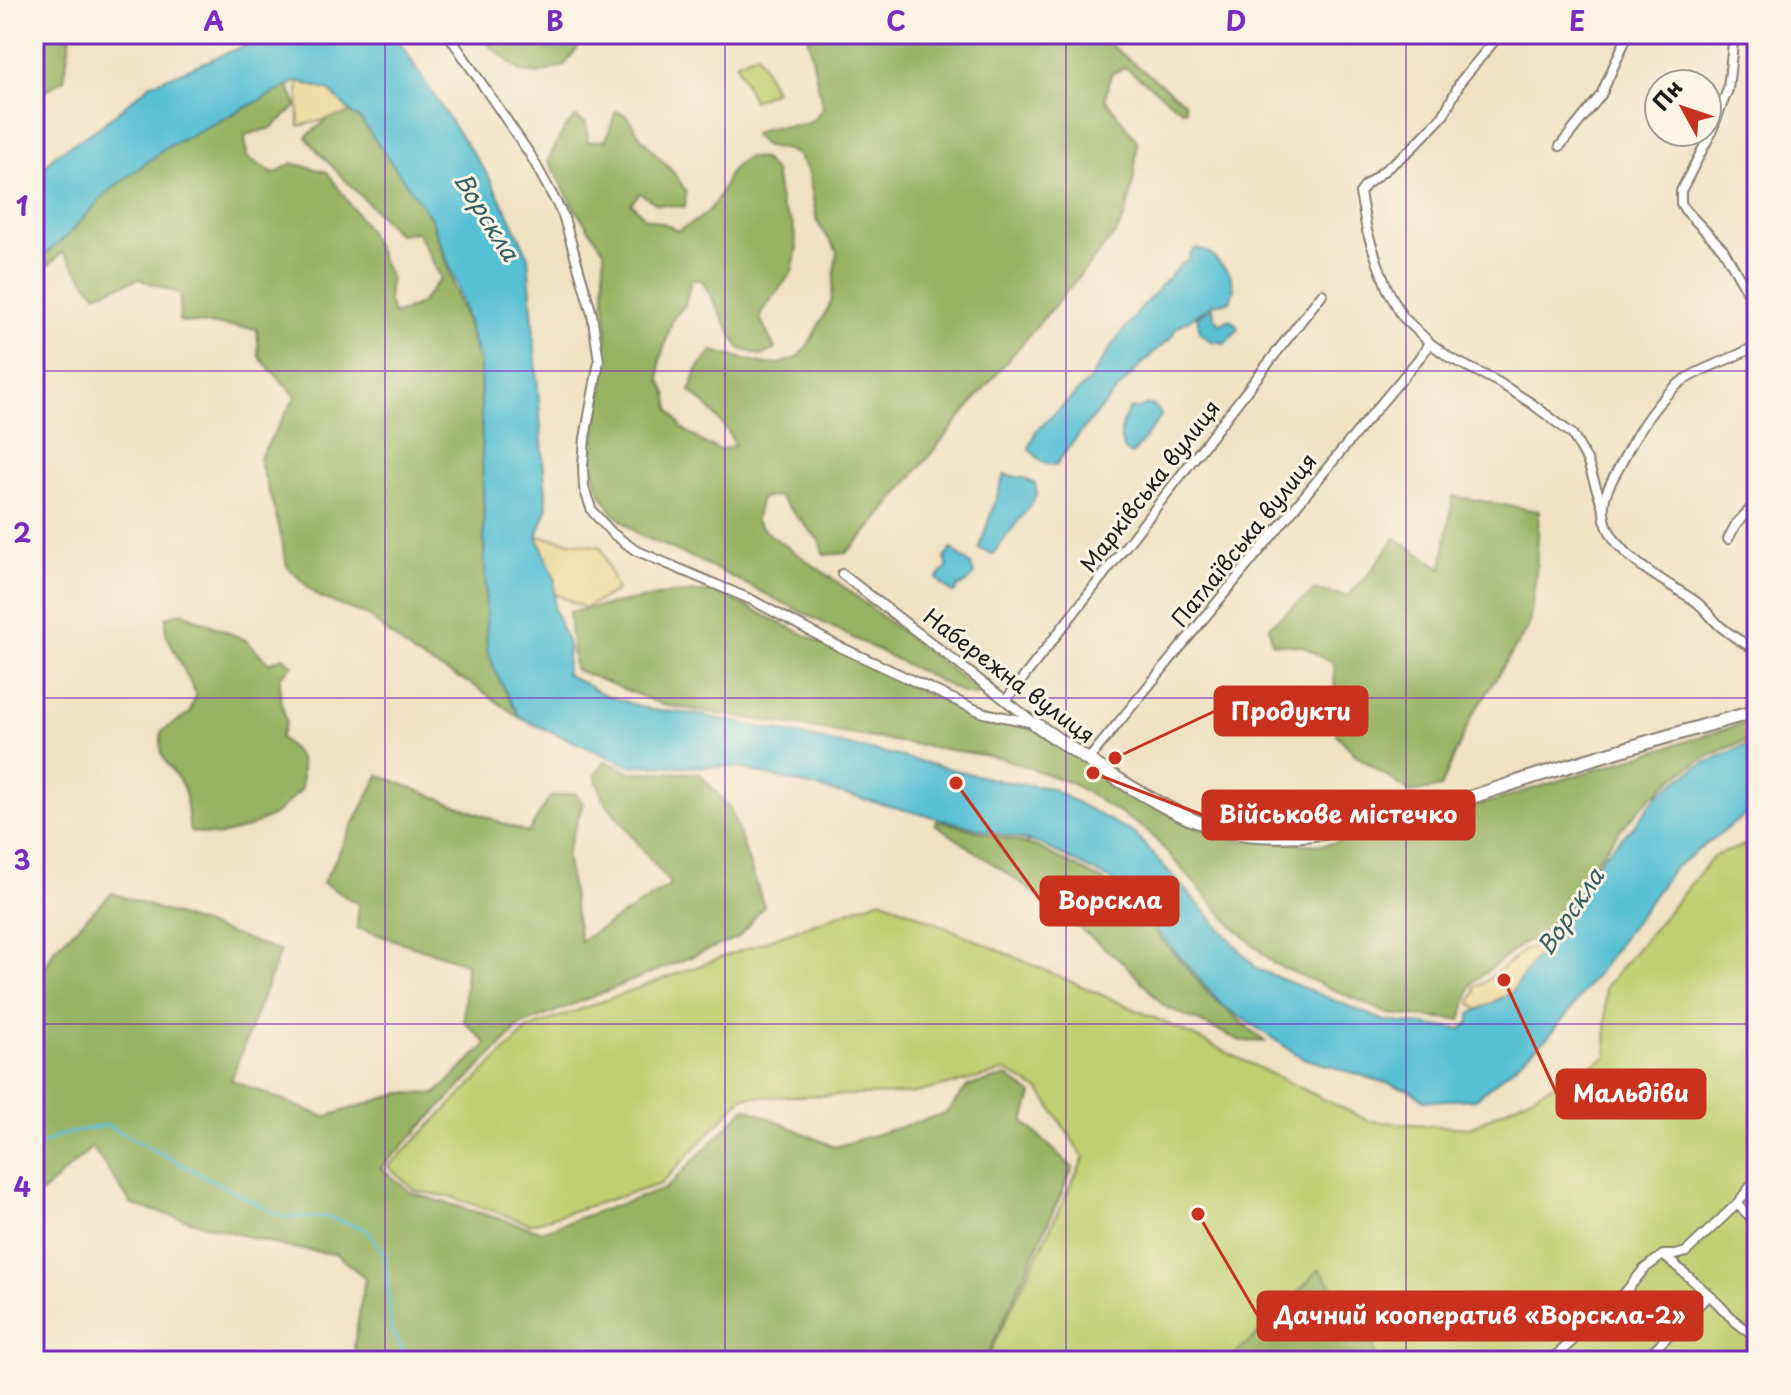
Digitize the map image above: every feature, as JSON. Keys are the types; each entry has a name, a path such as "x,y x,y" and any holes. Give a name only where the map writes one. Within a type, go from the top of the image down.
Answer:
{"street":[{"path":"448,34 531,156 563,215 592,314 599,361 583,466 584,488 592,511 612,533 635,550 752,600 838,646 970,707 984,713 1034,723"},
{"path":"1500,34 1461,81 1443,116 1411,149 1360,193 1367,231 1387,288 1402,316 1428,342 1531,403 1572,434 1587,460 1610,532 1621,548 1645,570 1697,602 1721,627 1757,650"},
{"path":"1560,146 1601,95 1628,34"},
{"path":"1734,34 1728,89 1710,135 1681,191 1681,203 1723,249 1757,308"},
{"name":"Марківська вулиця","path":"1006,700 1322,294"},
{"name":"Патлаївська вулиця","path":"1087,761 1421,356 1428,342"},
{"path":"1604,511 1608,488 1632,441 1668,393 1683,381 1757,345"},
{"path":"1728,539 1736,524 1757,502"},
{"name":"Набережна вулиця","path":"842,574 1087,761 1163,806 1206,825 1229,831 1293,837 1324,834 1410,815 1757,711"},
{"path":"1547,1361 1624,1294 1644,1269 1663,1255 1686,1252 1737,1204 1757,1178"},
{"path":"1737,1204 1757,1223"},
{"path":"1663,1255 1737,1324 1757,1335"},
{"path":"1643,1361 1709,1295"}],"green space":[{"path":"34,34 71,34 64,80 42,93 34,105"},
{"path":"476,34 584,34 564,66 538,74 520,71"},
{"path":"807,34 1096,34 1184,102 1186,109 1182,110 1125,67 1111,74 1105,98 1137,141 1132,189 1121,224 868,531 846,553 824,555 819,540 778,496 761,498 755,521 769,534 840,584 982,694 963,693 698,560 639,535 613,513 599,490 593,469 594,442 605,375 607,321 604,250 573,206 548,160 564,129 575,117 586,123 588,142 606,140 616,111 626,115 686,191 685,207 657,204 640,193 631,203 645,218 677,231 710,209 730,173 747,157 763,159 775,172 781,207 793,224 797,248 792,272 761,313 761,320 775,349 762,356 739,348 702,280 691,280 685,305 673,318 660,360 660,380 670,409 682,428 720,450 735,445 721,423 690,391 697,370 712,351 765,364 780,364 797,358 808,345 831,302 837,251 817,222 809,174 798,155 763,145 753,134 766,128 806,124 823,108"},
{"path":"757,53 775,91 753,101 736,63"},
{"path":"288,86 297,106 271,128 245,135 247,157 274,174 292,163 327,172 368,230 390,278 388,301 394,315 420,304 441,278 417,232 398,234 306,137 337,111 351,113 361,120 431,218 480,364 487,650 520,718 475,686 416,656 368,616 317,596 287,566 259,459 296,396 259,357 257,329 179,321 181,294 139,279 96,294 63,252 44,269 43,290 37,311 34,310 34,264 68,235 106,193 167,147"},
{"path":"1453,496 1539,511 1536,574 1529,626 1472,716 1441,787 1411,793 1356,755 1336,734 1334,664 1302,646 1272,643 1269,626 1315,590 1348,596 1395,538 1442,568"},
{"path":"715,591 970,715 1036,731 1186,823 1236,840 1324,845 1419,824 1745,723 1750,739 1693,765 1648,800 1610,843 1543,937 1526,941 1472,983 1461,1020 1389,1014 1274,964 1233,926 1148,831 1071,783 1002,758 663,705 574,669 569,612 669,594"},
{"path":"181,612 246,640 269,663 283,657 293,665 280,676 280,695 286,722 280,738 298,755 302,773 301,790 276,814 247,828 217,836 190,831 185,791 161,749 162,731 190,713 196,694 166,634 166,618"},
{"path":"605,761 630,772 699,773 730,808 764,906 738,938 520,1026 381,1168 412,1193 541,1231 665,1189 746,1108 835,1147 946,1113 968,1086 1007,1076 1032,1094 1024,1122 1073,1168 985,1361 357,1361 354,1345 365,1278 336,1254 289,1248 132,1205 92,1147 34,1200 34,990 55,948 112,893 280,951 231,1080 325,1117 400,1093 436,1094 487,1044 464,1021 466,963 357,928 358,904 323,883 379,775 528,833 550,797 575,793 583,803 566,855 580,941 671,885 603,799 595,775"},
{"path":"937,820 1037,847 1104,881 1151,927 1211,996 1265,1042 1241,1041 1164,1006 1125,964 1018,881 935,824"},
{"path":"1757,841 1757,1361 986,1361 1084,1158 1041,1092 1007,1071 911,1094 743,1097 661,1184 530,1224 452,1197 416,1191 388,1167 529,1028 881,899 1164,1022 1369,1121 1469,1128 1607,1057 1605,987 1714,856"},
{"path":"1319,1269 1372,1338 1376,1361 1231,1361 1238,1351 1267,1326"}],"sand":[{"path":"298,81 331,91 351,113 299,126"},
{"path":"537,536 601,547 617,591 585,608 555,594 555,579"},
{"path":"1546,944 1511,993 1478,1010 1470,1002 1476,992 1474,986 1481,985 1526,949"}],"water":[{"path":"268,34 394,34 486,172 510,217 528,256 547,509 537,536 555,579 554,608 568,645 566,674 605,695 651,710 696,714 885,753 1000,781 1050,788 1135,834 1257,969 1385,1021 1462,1029 1470,1022 1470,1014 1511,993 1604,855 1633,827 1659,794 1698,766 1757,740 1757,806 1673,869 1546,1039 1476,1099 1424,1101 1410,1090 1303,1058 1222,1005 1115,882 1040,844 735,767 627,765 520,718 487,650 480,364 458,288 431,218 361,120 330,91 298,81 167,147 106,193 68,235 34,264 34,179 55,155 101,126 151,84"},
{"path":"1196,248 1210,253 1230,274 1234,289 1230,301 1213,304 1175,329 1168,340 1101,408 1056,465 1043,463 1029,448 1036,431 1088,382 1148,300 1180,265 1189,260"},
{"path":"1213,307 1214,317 1221,324 1229,319 1237,325 1238,329 1226,343 1211,341 1200,333 1197,317"},
{"path":"1153,405 1161,416 1131,455 1122,445 1122,426 1130,408 1139,409"},
{"path":"1004,475 1024,478 1035,484 1037,493 993,554 979,549"},
{"path":"952,549 971,565 974,575 952,593 937,579 948,566 944,558"}],"waterway":[{"path":"34,1149 60,1135 107,1125 282,1217 327,1217 366,1229 385,1254 391,1330 409,1361"},
{"path":"587,1361 604,1355 643,1361"}],"place":[{"name":"Продукти","path":"1115,758"},
{"name":"Військове містечко","path":"1093,773"},
{"name":"Ворскла","path":"956,783"},
{"name":"Мальдіви","path":"1504,980"},
{"name":"Дачний кооператив «Ворскла-2»","path":"1198,1214"}]}
